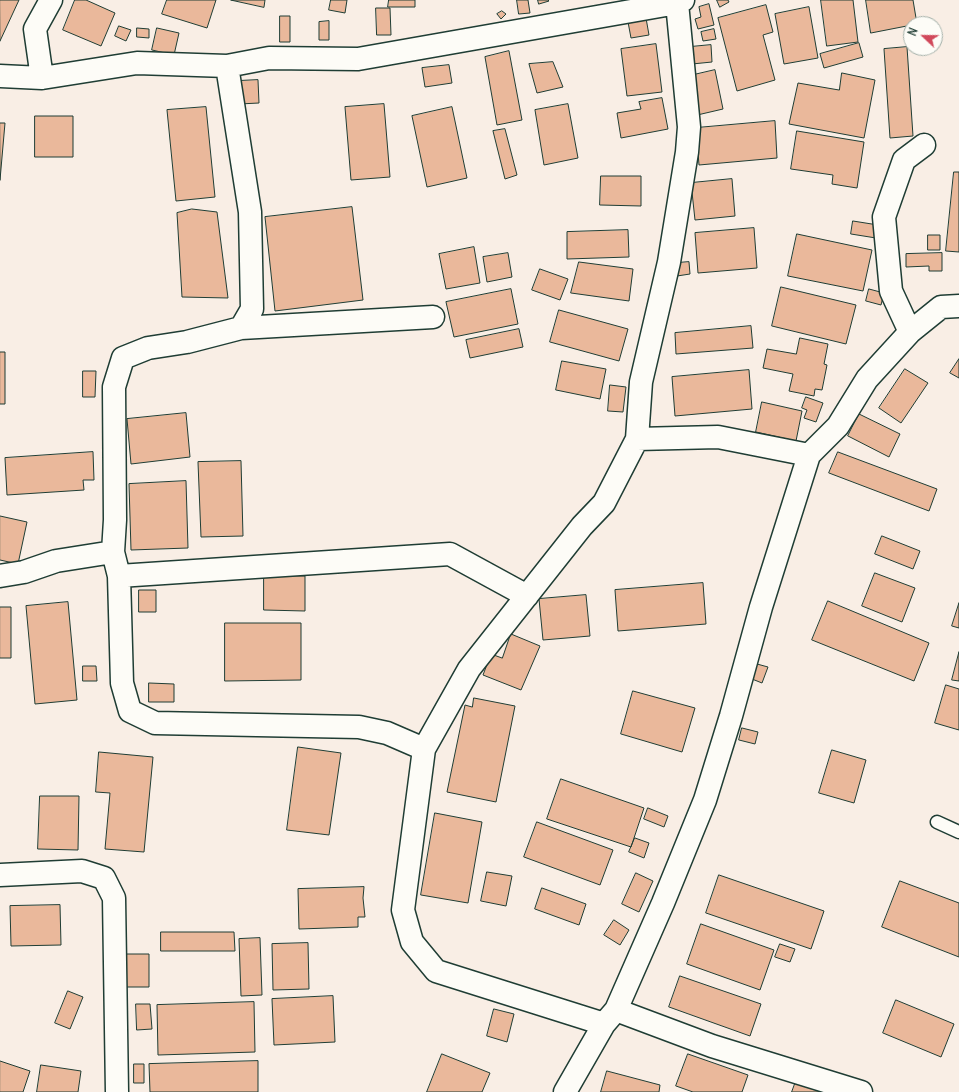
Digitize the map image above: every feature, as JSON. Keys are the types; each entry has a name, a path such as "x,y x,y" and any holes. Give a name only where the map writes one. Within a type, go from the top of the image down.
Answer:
{"street":[{"path":"42,78 35,29 51,0"},
{"path":"0,76 42,78 137,63 228,66 269,58 358,58 680,2 689,120 688,152 669,262 641,382 637,439 604,503 582,526 469,669 424,749 403,910 412,942 436,971 610,1017 712,1046 861,1092"},
{"path":"228,66 250,212 252,309 241,328"},
{"path":"910,332 891,291 884,217 904,160 924,145"},
{"path":"565,1092 610,1017 663,903 705,800 731,716 761,607 809,455 838,426 867,379 910,332 941,307 959,306"},
{"path":"424,749 387,733 359,727 155,723 130,711 122,682 119,576 113,552 115,520 114,387 123,358 148,348 187,342 241,328 433,317"},
{"path":"637,439 718,437 809,455"},
{"path":"0,576 24,572 56,561 113,552"},
{"path":"119,576 450,554 527,596"},
{"path":"0,875 82,871 104,878 114,898 118,1092"}],"lane":[{"path":"937,822 959,832"}],"building":[{"path":"0,0 19,0 0,41"},
{"path":"75,0 86,0 115,13 101,46 63,30"},
{"path":"167,0 216,0 207,28 162,14"},
{"path":"231,0 265,0 264,7"},
{"path":"331,0 347,0 345,13 329,10"},
{"path":"389,0 415,0 415,7 388,7"},
{"path":"517,0 528,0 530,13 519,14"},
{"path":"538,0 548,0 549,1 539,4"},
{"path":"717,0 728,0 729,2 720,7"},
{"path":"821,0 853,0 858,42 827,46"},
{"path":"866,0 913,0 916,16 903,16 903,27 871,33"},
{"path":"709,4 714,25 698,29 695,19 701,17 699,7"},
{"path":"766,5 773,32 763,35 775,80 737,91 718,18"},
{"path":"809,7 818,58 784,64 775,14"},
{"path":"376,8 390,8 391,35 377,35"},
{"path":"502,11 506,14 501,19 497,14"},
{"path":"280,16 290,16 290,42 280,42"},
{"path":"646,18 649,35 631,38 628,22"},
{"path":"329,21 329,40 319,40 319,22"},
{"path":"119,26 131,30 126,41 115,36"},
{"path":"137,28 149,29 149,38 137,37"},
{"path":"157,28 179,33 174,55 152,50"},
{"path":"714,29 716,39 703,41 701,32"},
{"path":"859,43 863,57 824,68 820,54"},
{"path":"656,44 662,92 627,96 621,49"},
{"path":"711,45 712,62 692,64 690,47"},
{"path":"903,47 903,56 908,56 913,136 890,138 884,49"},
{"path":"509,51 522,120 497,125 485,57"},
{"path":"553,62 563,87 537,93 529,64"},
{"path":"449,65 452,83 425,87 422,68"},
{"path":"715,70 723,109 693,116 685,77"},
{"path":"842,73 875,80 864,138 789,124 798,83 839,90"},
{"path":"258,80 259,103 239,104 238,81"},
{"path":"662,98 668,129 621,138 617,113 641,109 639,102"},
{"path":"384,104 390,177 351,180 345,107"},
{"path":"568,104 578,158 544,165 535,110"},
{"path":"206,107 215,197 176,201 167,110"},
{"path":"452,107 467,178 427,187 412,116"},
{"path":"35,116 73,116 73,157 35,157"},
{"path":"775,121 777,158 699,165 696,128"},
{"path":"0,123 5,123 0,180"},
{"path":"505,129 517,175 505,179 493,131"},
{"path":"797,131 864,142 857,188 832,184 833,175 791,169"},
{"path":"954,172 959,172 959,252 946,251"},
{"path":"601,176 641,176 641,206 600,205"},
{"path":"732,179 735,216 695,220 691,183"},
{"path":"352,207 363,300 275,311 265,217"},
{"path":"192,209 217,212 228,298 182,297 177,213"},
{"path":"853,221 878,225 876,238 851,234"},
{"path":"754,228 757,268 698,273 695,233"},
{"path":"628,230 629,257 567,259 567,232"},
{"path":"797,234 872,250 863,291 788,276"},
{"path":"928,235 940,235 940,250 928,250"},
{"path":"474,247 480,283 446,289 439,254"},
{"path":"508,253 512,277 487,282 483,257"},
{"path":"942,253 942,271 929,271 929,266 906,267 906,254"},
{"path":"579,262 633,269 629,301 571,293"},
{"path":"689,262 690,274 677,276 677,263"},
{"path":"540,269 568,279 560,300 532,290"},
{"path":"781,287 856,305 846,344 772,326"},
{"path":"511,289 518,324 454,337 446,302"},
{"path":"869,289 884,293 881,305 866,301"},
{"path":"559,310 628,329 619,361 550,342"},
{"path":"751,326 753,348 676,354 675,333"},
{"path":"519,329 523,347 470,358 466,340"},
{"path":"800,338 828,344 824,364 827,365 822,390 815,389 814,396 789,391 793,374 763,368 767,349 796,354"},
{"path":"0,352 5,352 5,404 0,404"},
{"path":"959,359 959,378 950,373"},
{"path":"562,361 606,369 600,399 556,390"},
{"path":"905,369 928,383 901,423 879,408"},
{"path":"749,370 752,409 675,416 672,377"},
{"path":"83,371 96,371 95,397 83,397"},
{"path":"610,385 626,387 623,412 608,411"},
{"path":"806,397 823,403 816,422 804,418 807,410 802,408"},
{"path":"762,402 802,411 796,441 756,432"},
{"path":"186,413 190,457 131,464 127,419"},
{"path":"859,414 900,434 889,457 848,436"},
{"path":"93,452 94,480 83,480 84,490 7,495 5,458"},
{"path":"838,452 937,489 929,511 829,473"},
{"path":"241,461 243,536 201,537 198,462"},
{"path":"186,481 188,548 131,550 129,484"},
{"path":"0,516 27,522 18,564 0,560"},
{"path":"882,536 920,551 913,569 875,554"},
{"path":"875,573 915,588 902,622 862,606"},
{"path":"264,575 305,576 305,611 264,610"},
{"path":"703,583 706,624 618,631 615,590"},
{"path":"139,590 156,590 156,612 139,612"},
{"path":"586,595 590,636 543,640 539,599"},
{"path":"828,601 929,643 914,681 812,640"},
{"path":"68,602 77,700 35,704 26,606"},
{"path":"959,603 959,628 952,626"},
{"path":"0,607 11,607 11,658 0,658"},
{"path":"225,623 301,623 301,680 225,681"},
{"path":"511,634 540,646 521,690 483,675 491,654 502,658"},
{"path":"959,652 959,681 952,680"},
{"path":"757,664 768,667 762,683 752,679"},
{"path":"83,666 96,666 97,681 83,681"},
{"path":"149,683 174,684 174,702 149,702"},
{"path":"946,685 959,689 959,730 935,723"},
{"path":"633,691 695,708 682,752 621,734"},
{"path":"474,698 515,706 496,802 447,792 465,705 472,707"},
{"path":"742,728 758,732 755,744 739,740"},
{"path":"298,747 341,753 329,835 287,830"},
{"path":"832,750 866,760 854,803 819,793"},
{"path":"99,752 153,757 144,852 105,849 110,793 96,792"},
{"path":"561,779 644,808 631,847 547,819"},
{"path":"40,796 79,796 78,850 38,849"},
{"path":"648,808 668,816 664,827 644,819"},
{"path":"435,813 482,822 468,903 421,895"},
{"path":"537,822 613,850 600,885 524,857"},
{"path":"635,838 649,843 644,858 629,852"},
{"path":"487,872 512,876 506,906 481,901"},
{"path":"636,873 653,881 639,912 622,904"},
{"path":"719,875 824,911 811,949 706,913"},
{"path":"900,881 959,903 959,957 882,927"},
{"path":"364,887 363,898 365,917 358,917 358,927 299,929 298,889"},
{"path":"542,888 586,904 579,925 535,909"},
{"path":"60,905 61,945 11,946 10,906"},
{"path":"614,920 629,930 620,945 604,935"},
{"path":"701,924 774,950 760,990 687,964"},
{"path":"161,932 234,932 235,951 161,951"},
{"path":"260,938 262,995 241,996 239,939"},
{"path":"308,943 309,989 273,990 272,944"},
{"path":"780,944 795,949 790,962 775,957"},
{"path":"126,954 149,954 149,987 126,987"},
{"path":"680,976 761,1004 750,1036 669,1007"},
{"path":"68,991 83,997 70,1029 55,1023"},
{"path":"333,996 335,1042 274,1045 272,999"},
{"path":"896,1000 954,1024 941,1057 883,1033"},
{"path":"254,1002 255,1052 158,1055 157,1005"},
{"path":"136,1004 150,1004 152,1029 137,1030"},
{"path":"494,1009 514,1014 507,1042 487,1036"},
{"path":"442,1054 490,1073 482,1092 427,1092"},
{"path":"688,1054 748,1075 742,1092 693,1092 676,1086"},
{"path":"0,1061 30,1071 23,1092 0,1092"},
{"path":"258,1061 258,1092 150,1092 149,1064"},
{"path":"134,1064 144,1064 144,1083 134,1083"},
{"path":"41,1065 81,1071 78,1092 37,1092"},
{"path":"607,1071 660,1085 659,1092 601,1092"},
{"path":"799,1073 842,1092 792,1092"}]}
